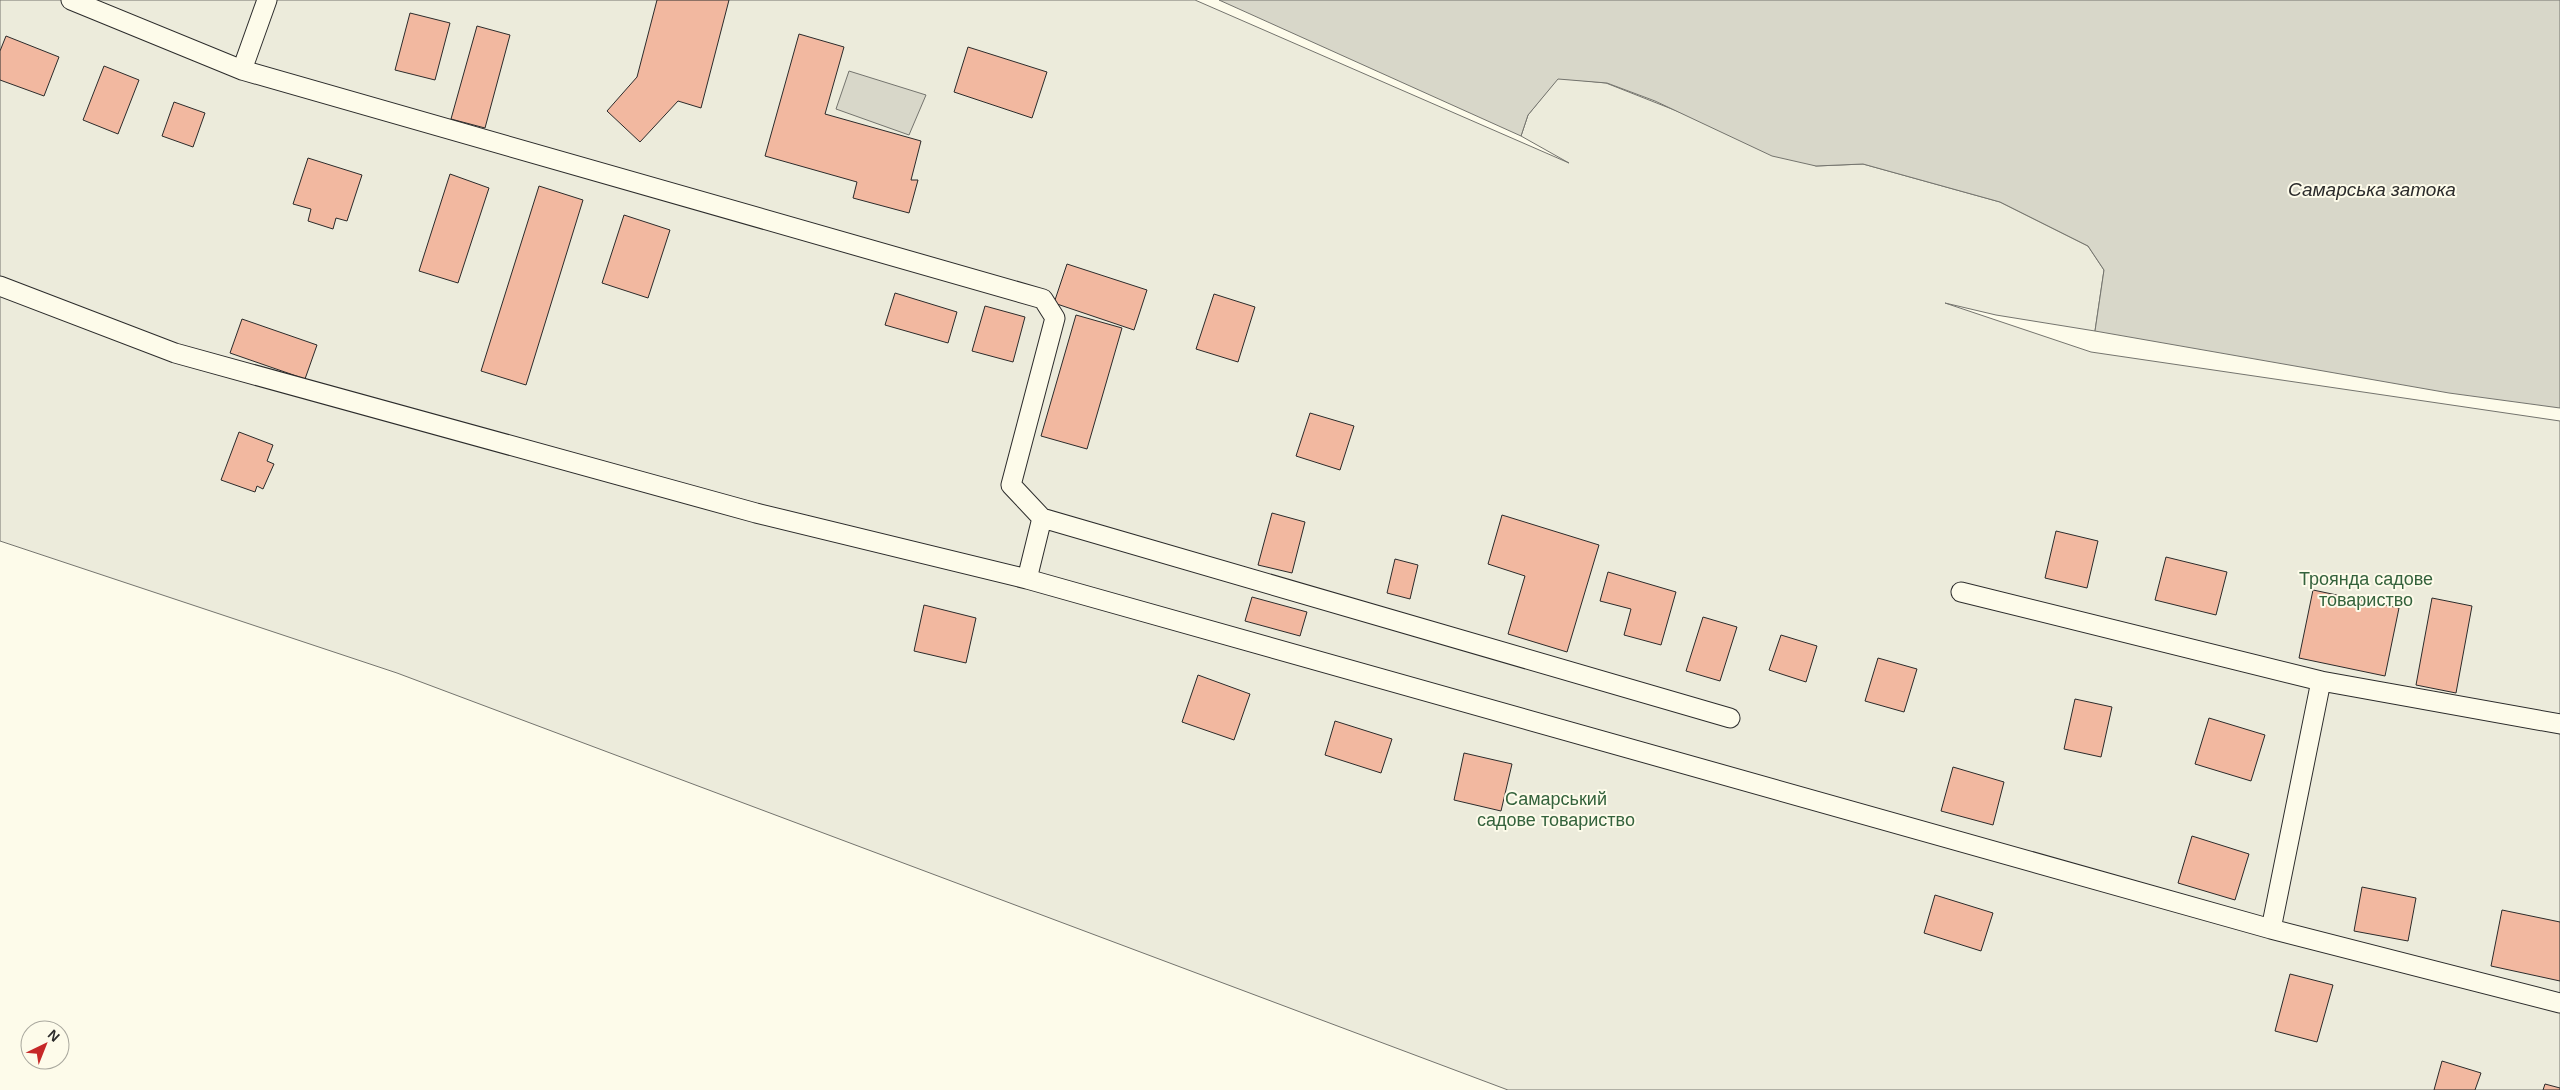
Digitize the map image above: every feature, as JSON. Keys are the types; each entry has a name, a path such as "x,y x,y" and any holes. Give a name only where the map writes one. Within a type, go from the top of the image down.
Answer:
{"lane":[{"path":"71,0 242,70 1043,299 1055,318 1011,485 1042,518 1730,718"},
{"path":"242,70 267,0"},
{"path":"0,286 175,353 746,510 1027,579 2271,929 2560,1003"},
{"path":"1027,579 1042,518"},
{"path":"1961,592 2321,681 2560,724"},
{"path":"2271,929 2321,681"}],"green space":[{"name":"Самарський садове товариство","path":"0,0 1195,0 1569,163 1521,136 1528,115 1558,78 1606,83 1816,166 1863,164 2000,202 2088,246 2104,270 2095,331 1996,315 1945,303 2091,352 2560,421 2560,1090 1508,1090 397,673 0,541"}],"water":[{"name":"Самарська затока","path":"1219,0 2560,0 2560,408 2449,393 2095,331 2104,270 2088,246 2000,202 1863,164 1816,166 1772,156 1655,101 1607,83 1558,79 1528,115 1521,136"},
{"path":"849,71 926,95 909,135 836,109"}],"building":[{"path":"657,0 729,0 701,108 678,101 640,142 607,111 637,77"},
{"path":"410,13 450,23 435,80 395,70"},
{"path":"477,26 510,35 485,128 451,119"},
{"path":"799,34 844,47 825,114 921,141 911,180 918,180 909,213 853,198 857,182 765,156"},
{"path":"6,36 59,57 44,96 0,80 0,51"},
{"path":"968,47 1047,72 1032,118 954,92"},
{"path":"104,66 139,80 118,134 83,120"},
{"path":"174,102 205,113 193,147 162,136"},
{"path":"308,158 362,175 347,221 336,218 333,229 308,221 311,209 293,204"},
{"path":"450,174 489,188 458,283 419,271"},
{"path":"539,186 583,200 526,385 481,371"},
{"path":"624,215 670,230 648,298 602,283"},
{"path":"1067,264 1147,290 1134,330 1054,303"},
{"path":"895,293 957,312 948,343 885,325"},
{"path":"1214,294 1255,307 1238,362 1196,349"},
{"path":"985,306 1025,317 1013,362 972,351"},
{"path":"1076,315 1122,328 1087,449 1041,436"},
{"path":"242,319 317,345 305,379 230,353"},
{"path":"1310,413 1354,426 1340,470 1296,456"},
{"path":"239,432 273,445 267,461 274,464 263,489 257,486 255,492 221,480"},
{"path":"1272,513 1305,522 1292,573 1258,565"},
{"path":"1502,515 1599,545 1567,652 1508,634 1525,576 1488,564"},
{"path":"2056,531 2098,541 2087,588 2045,578"},
{"path":"2166,557 2227,572 2216,615 2155,600"},
{"path":"1395,559 1418,565 1410,599 1387,593"},
{"path":"1608,572 1676,592 1661,645 1624,635 1631,609 1600,601"},
{"path":"2313,590 2399,608 2385,676 2299,658"},
{"path":"1252,597 1307,612 1300,636 1245,621"},
{"path":"2432,598 2472,606 2456,693 2416,685"},
{"path":"924,605 976,618 966,663 914,651"},
{"path":"1703,617 1737,627 1720,681 1686,671"},
{"path":"1781,635 1817,646 1806,682 1769,670"},
{"path":"1878,658 1917,669 1904,712 1865,701"},
{"path":"1198,675 1250,694 1234,740 1182,722"},
{"path":"2075,699 2112,707 2101,757 2064,749"},
{"path":"2209,718 2265,735 2251,781 2195,764"},
{"path":"1335,721 1392,739 1381,773 1325,755"},
{"path":"1464,753 1512,764 1501,811 1454,800"},
{"path":"1953,767 2004,782 1993,825 1941,811"},
{"path":"2192,836 2249,854 2235,900 2178,883"},
{"path":"2362,887 2416,898 2408,941 2354,931"},
{"path":"1935,895 1993,913 1981,951 1924,933"},
{"path":"2502,910 2560,922 2560,981 2491,966"},
{"path":"2290,974 2333,985 2317,1042 2275,1031"},
{"path":"2442,1061 2481,1073 2475,1090 2434,1090"},
{"path":"2545,1084 2560,1088 2560,1090 2543,1090"}],"park label":[{"name":"Троянда садове товариство","path":"2366,589"}]}
